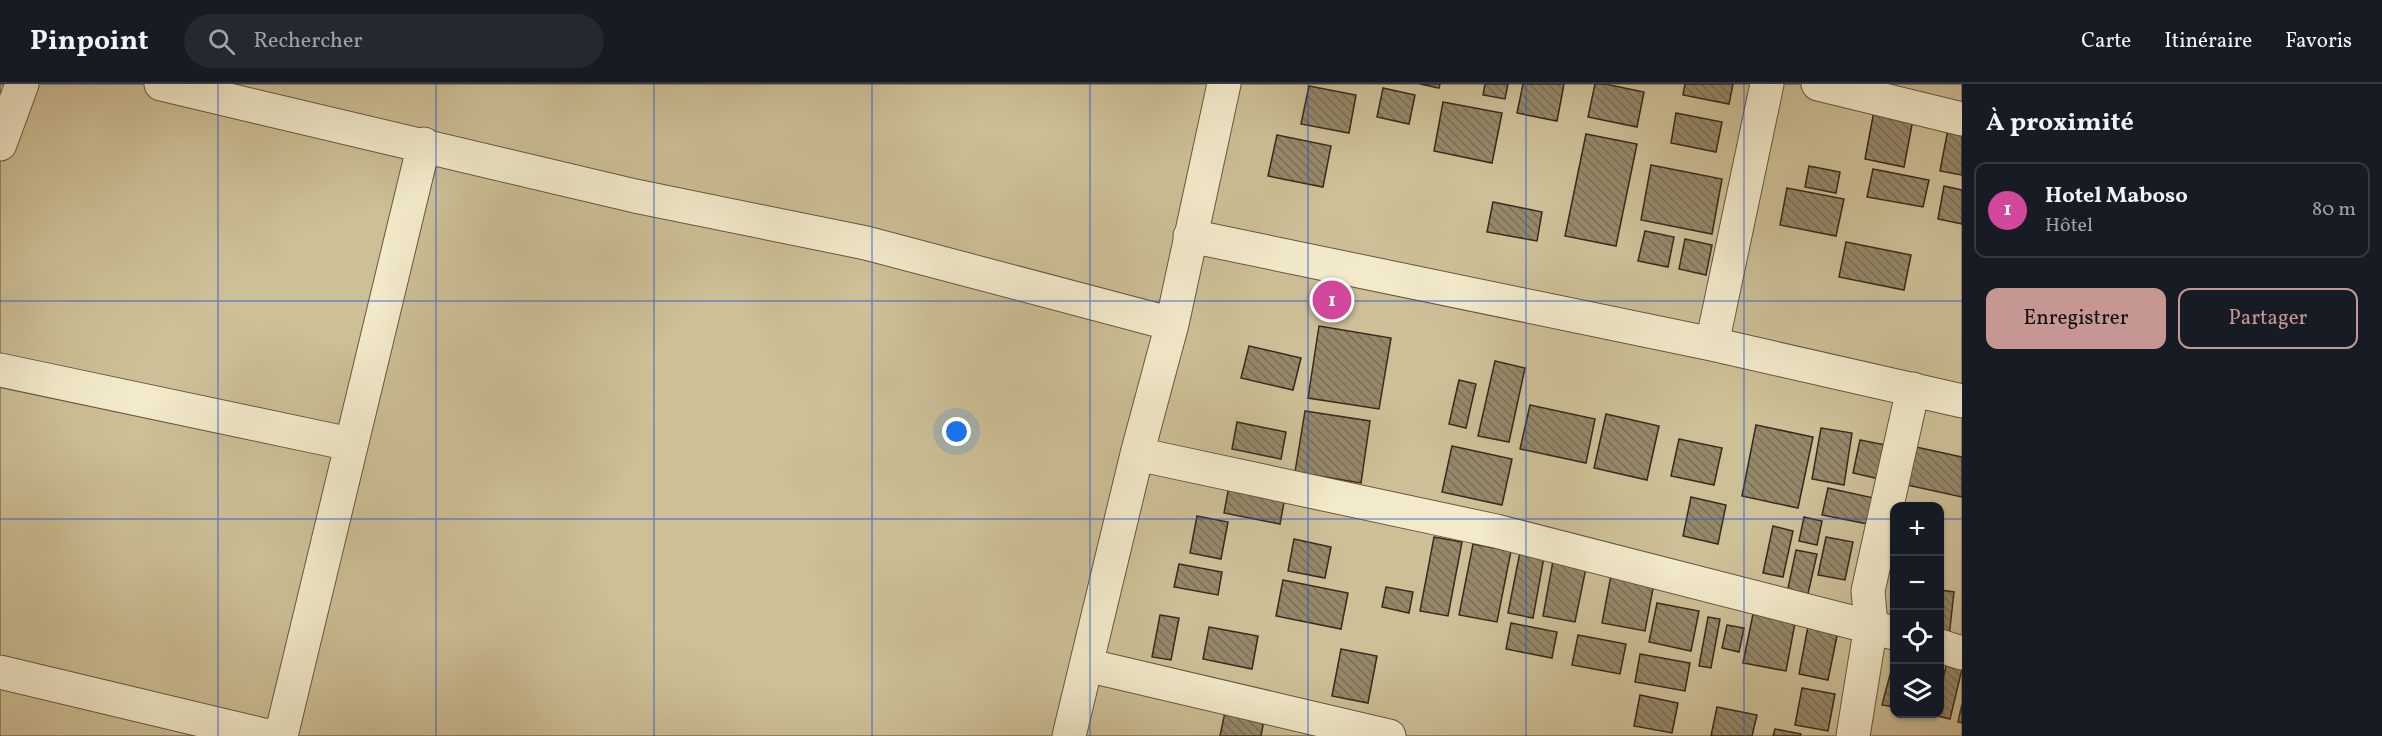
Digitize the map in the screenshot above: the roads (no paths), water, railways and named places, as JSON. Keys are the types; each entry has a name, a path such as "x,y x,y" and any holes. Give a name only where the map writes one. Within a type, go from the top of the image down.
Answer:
{"street":[{"path":"0,144 22,84"},
{"path":"161,84 298,118 424,144 634,196 866,243 1172,324"},
{"path":"1070,736 1137,454 1172,324 1224,84"},
{"path":"1712,344 1767,84"},
{"path":"1818,84 1962,119"},
{"path":"281,736 424,144"},
{"path":"1190,236 1712,344 1962,401"},
{"path":"0,370 350,444"},
{"path":"1853,736 1883,629 1868,591 1913,389"},
{"path":"1137,454 1496,531 1883,629"},
{"path":"1944,647 1962,653"},
{"path":"1086,665 1389,736"},
{"path":"0,672 268,736"}],"place":[{"name":"Hotel Maboso","path":"1332,300"}]}
